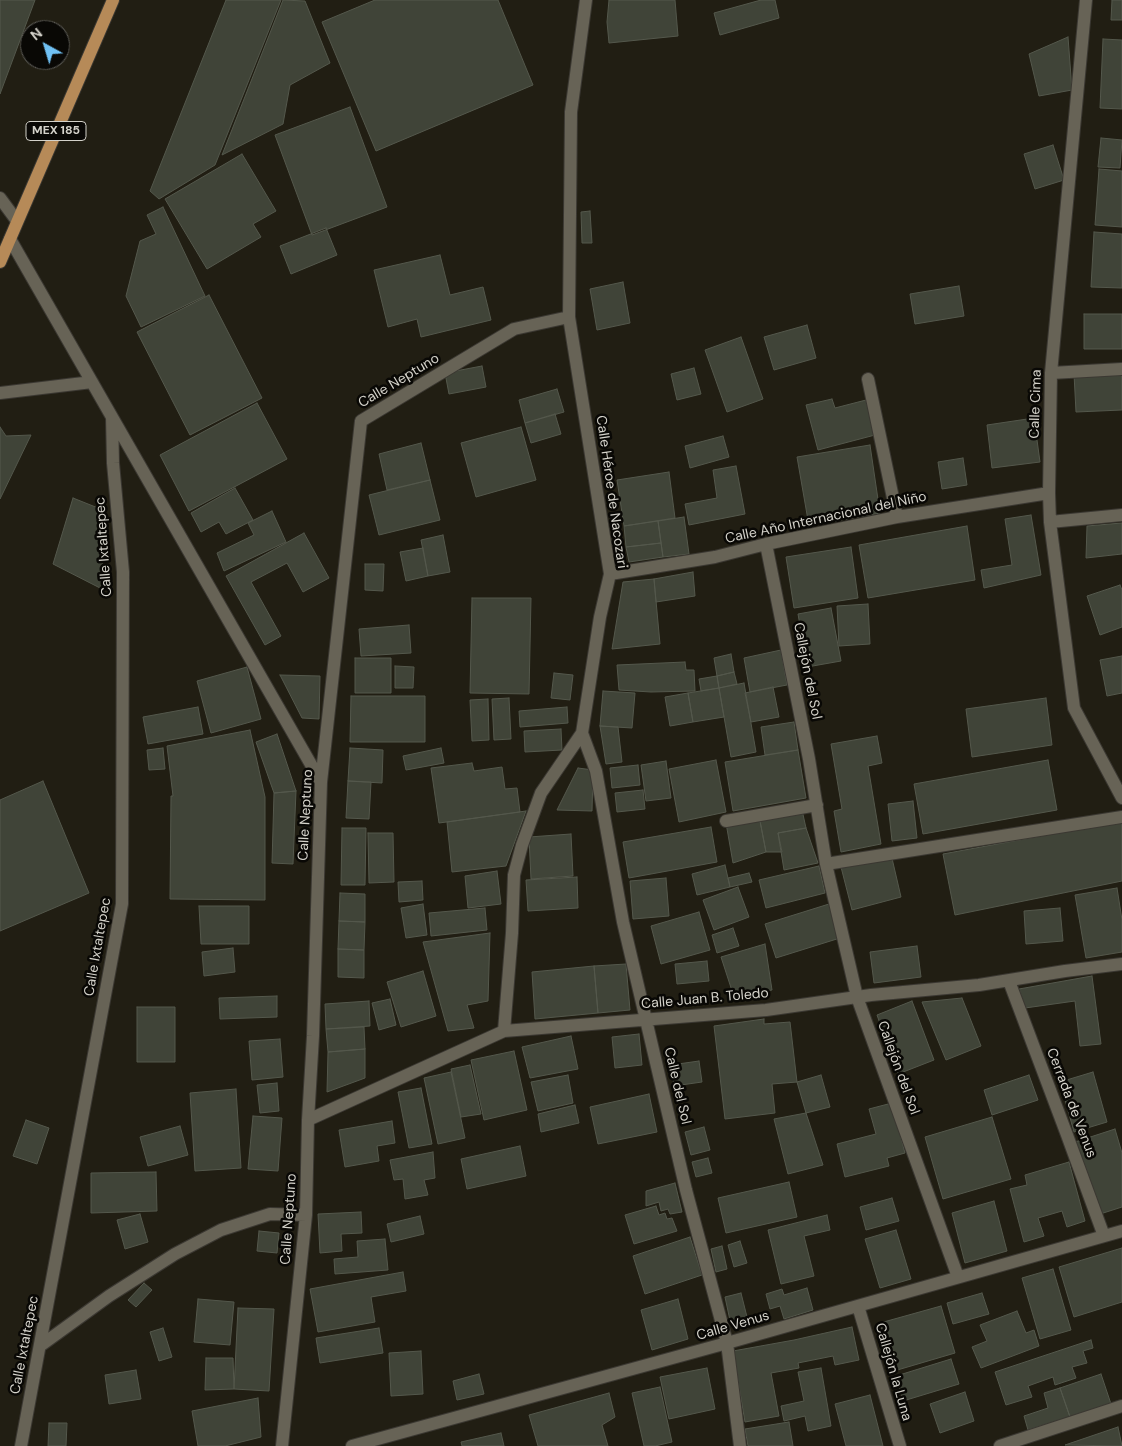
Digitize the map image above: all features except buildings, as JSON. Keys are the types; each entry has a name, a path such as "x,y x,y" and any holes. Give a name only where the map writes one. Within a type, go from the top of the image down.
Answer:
{"main road":[{"name":"MEX 185","path":"0,262 113,0"}],"street":[{"name":"Calle Héroe de Nacozari","path":"504,1031 512,933 514,875 522,845 541,793 582,733 600,617 610,574 569,317 571,112 586,0"},
{"name":"Calle Cima","path":"1086,0 1052,373 1048,493 1074,708 1122,798"},
{"path":"0,198 17,221"},
{"path":"10,240 321,782"},
{"name":"Calle Neptuno","path":"282,1446 306,1215 321,782 361,421 514,330 569,317"},
{"path":"1052,373 1122,369"},
{"path":"868,378 897,517"},
{"path":"0,393 92,382"},
{"name":"Calle Ixtaltepec","path":"21,1446 122,904 123,572 113,463 112,417"},
{"name":"Calle Año Internacional del Niño","path":"610,574 715,557 766,544 897,517 1048,493"},
{"path":"1050,522 1122,515"},
{"name":"Callejón del Sol","path":"766,544 788,648 826,864 856,997 958,1277"},
{"name":"Calle del Sol","path":"582,733 596,771 623,922 686,1190 727,1343 740,1446"},
{"path":"726,821 817,805"},
{"path":"826,864 1122,817"},
{"name":"Calle Juan B. Toledo","path":"308,1120 504,1031 766,1010 856,997 979,985 1122,964"},
{"name":"Cerrada de Venus","path":"1009,981 1104,1236"},
{"path":"40,1346 109,1296 175,1254 221,1230 270,1214 306,1215"},
{"name":"Calle Venus","path":"352,1446 727,1343 1122,1231"},
{"name":"Callejón la Luna","path":"858,1306 900,1446"},
{"path":"1000,1446 1122,1406"}]}
